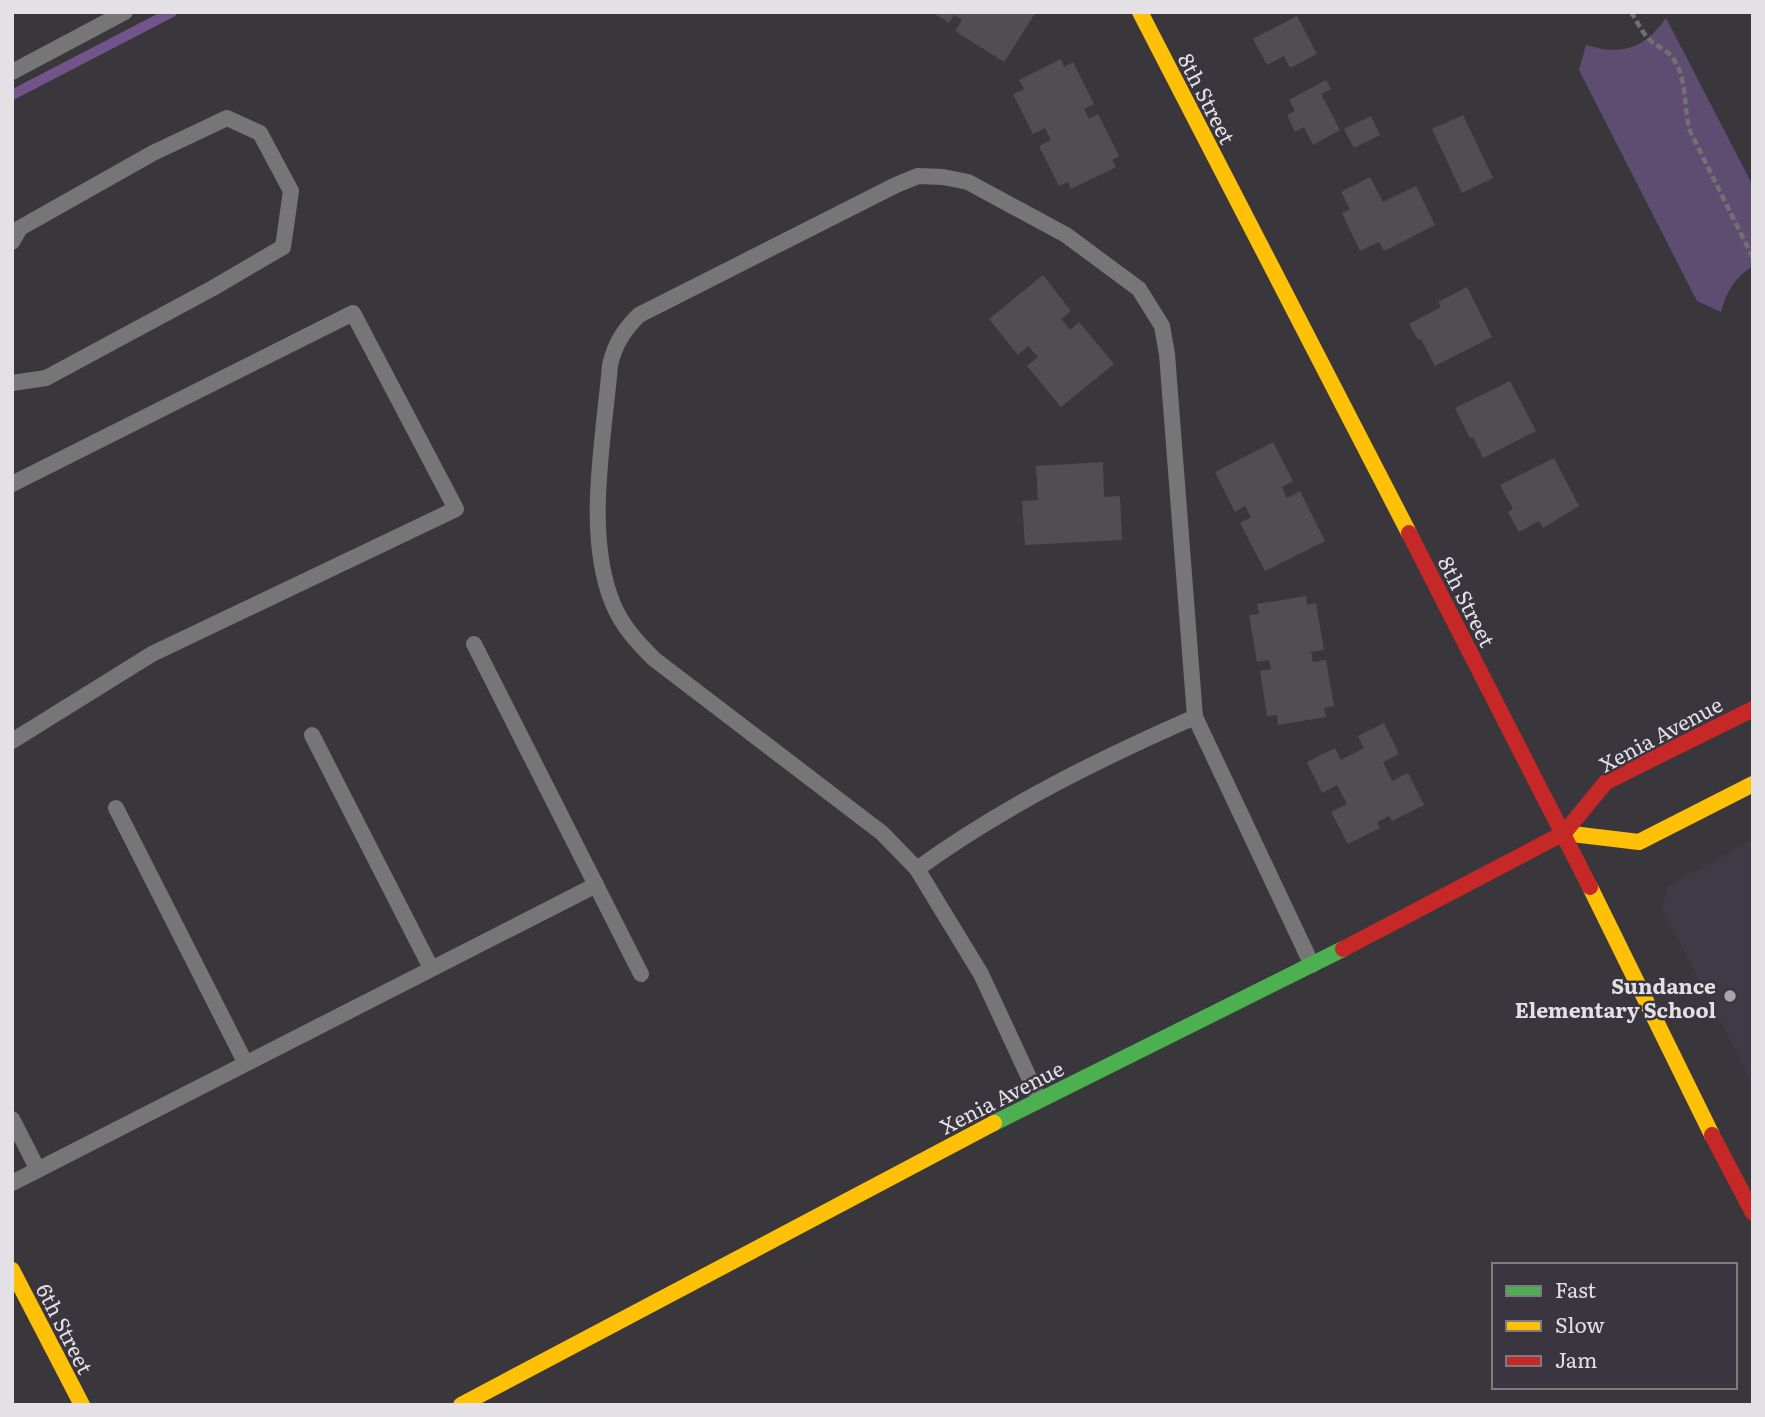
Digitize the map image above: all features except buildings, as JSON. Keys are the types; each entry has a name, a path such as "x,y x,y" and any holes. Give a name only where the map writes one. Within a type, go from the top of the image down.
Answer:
{"street":[{"name":"8th Street","path":"1140,12 1564,833 1701,1114 1753,1213"},
{"name":"Xenia Avenue","path":"461,1405 1039,1099 1312,965 1564,833 1606,782 1753,709"},
{"path":"1564,833 1639,842 1753,784"},
{"name":"6th Street","path":"12,1270 82,1405"}],"lane":[{"path":"12,72 125,12"},
{"path":"12,242 20,228 153,153 227,118 260,133 291,191 283,247 46,379 12,383"},
{"path":"1039,1099 981,974 917,869 882,833 654,659 631,636 613,605 600,562 596,524 609,378 614,347 624,330 639,315 895,185 918,176 968,182 1066,235 1139,289 1162,327 1167,354 1195,717 1312,965"},
{"path":"12,484 353,313 456,509 152,654 12,741"},
{"path":"474,644 641,974"},
{"path":"917,869 951,845 1029,799 1195,717"},
{"path":"312,735 431,968"},
{"path":"116,808 245,1062"},
{"path":"12,1183 596,885"},
{"path":"12,1119 37,1168"}],"path":[{"path":"1631,12 1648,38 1671,56 1677,67 1684,88 1690,131 1753,258"}],"shaded area":[{"path":"1666,18 1753,186 1753,266 1732,286 1721,312 1697,301 1579,70 1586,45 1610,50 1631,47 1649,37"},
{"name":"Sundance Elementary School","path":"1753,840 1753,1083 1662,909 1668,886"}],"waterway":[{"path":"12,95 172,12"}],"traffic: fast":[{"path":"994,1123 1343,949"}],"traffic: slow":[{"path":"1140,12 1409,533"},
{"path":"1564,833 1639,842 1753,784"},
{"path":"1590,887 1712,1135"},
{"path":"461,1405 994,1123"},
{"path":"12,1270 82,1405"}],"traffic: jam":[{"path":"1409,533 1590,887"},
{"path":"1343,949 1564,833 1606,782 1753,709"},
{"path":"1712,1135 1753,1213"}],"place":[{"name":"Sundance Elementary School","path":"1730,996"}]}
